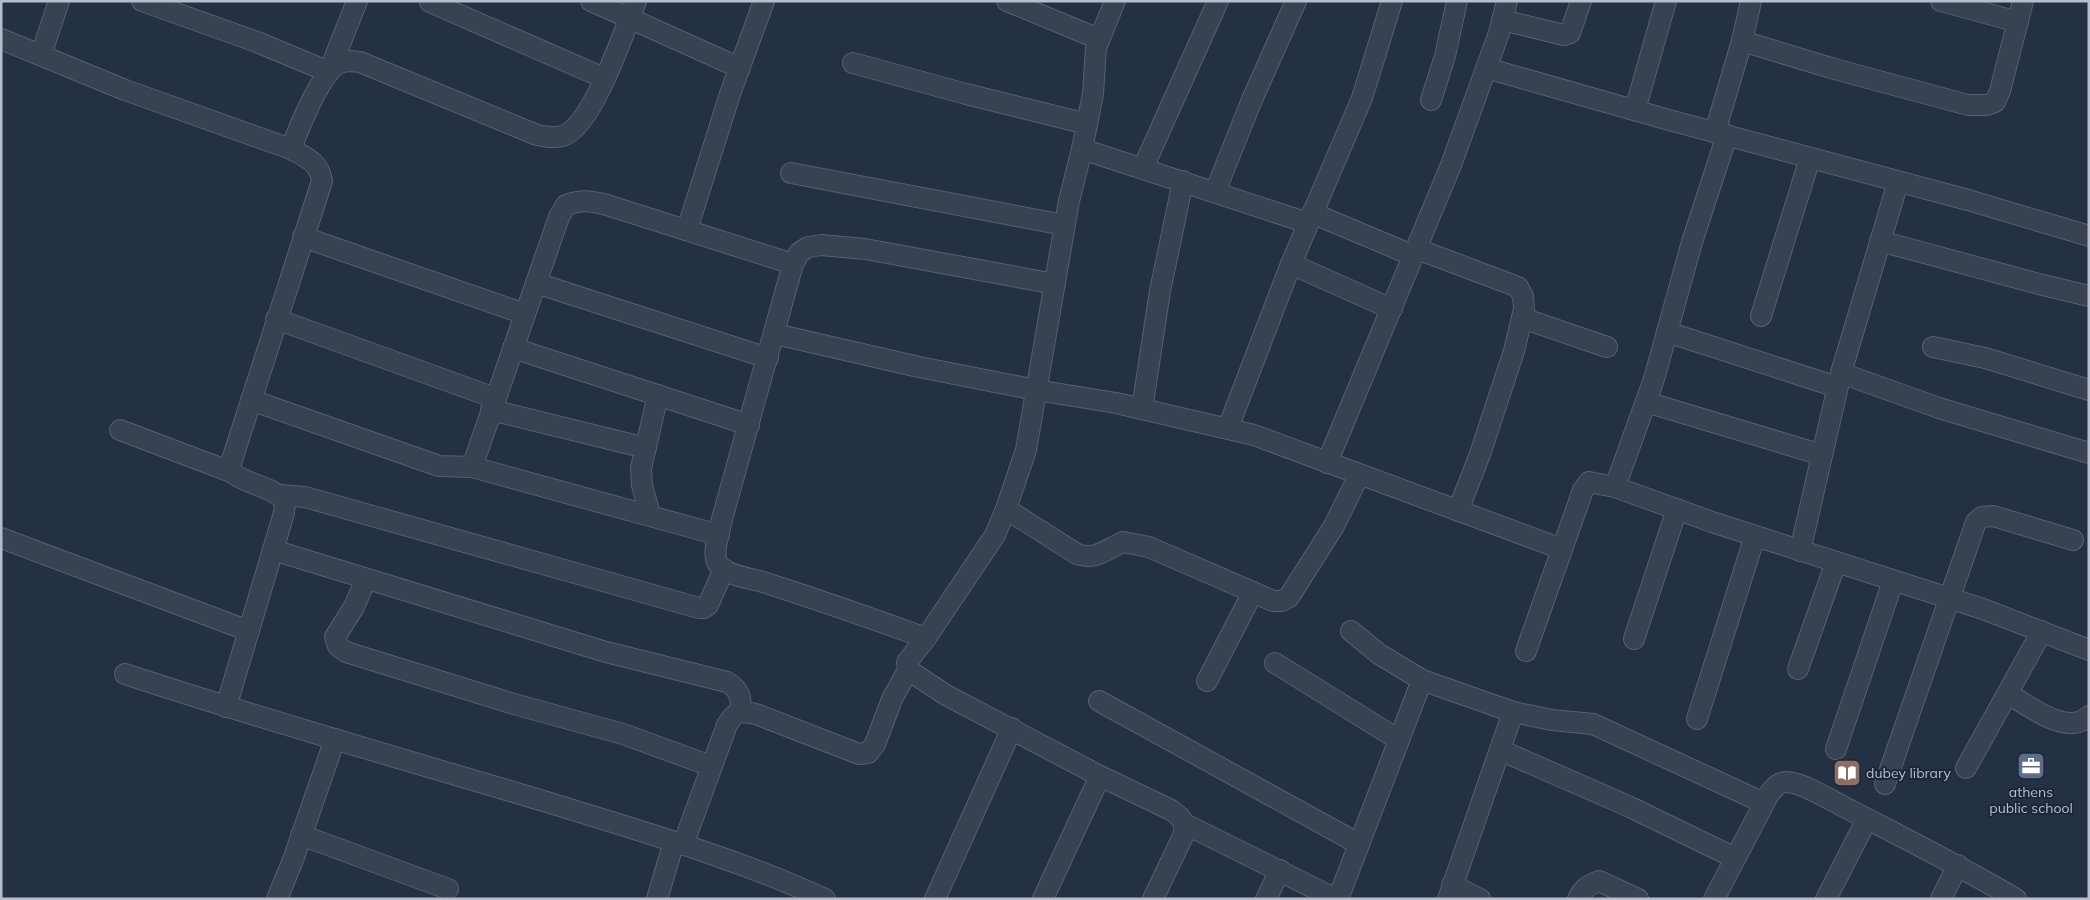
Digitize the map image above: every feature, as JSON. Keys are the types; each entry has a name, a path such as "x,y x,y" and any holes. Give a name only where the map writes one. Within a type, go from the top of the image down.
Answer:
{"street":[{"path":"41,55 59,1"},
{"path":"142,1 257,42 329,72"},
{"path":"291,149 302,120 329,72 357,1"},
{"path":"591,1 633,10 740,68"},
{"path":"687,230 764,1"},
{"path":"657,899 727,725 734,714 741,712 756,714 859,754 868,753 875,744 892,699 908,670 907,662 926,638 994,535 1006,509 1026,450 1064,225 1093,94 1096,48 1115,1"},
{"path":"1143,168 1218,1"},
{"path":"1215,192 1251,102 1296,1"},
{"path":"1228,428 1291,264 1362,98 1392,1"},
{"path":"1431,100 1445,56 1457,1"},
{"path":"1327,464 1451,165 1505,11 1564,35 1570,33 1574,26 1581,1"},
{"path":"1636,110 1666,1"},
{"path":"1615,487 1646,402 1667,332 1721,134 1751,1"},
{"path":"1941,1 2018,22"},
{"path":"1742,41 1831,68 1959,102 1987,105 1995,102 2000,91 2023,1"},
{"path":"430,2 604,78"},
{"path":"1018,3 1099,39"},
{"path":"329,72 336,64 346,60 360,62 537,135 551,137 566,134 577,126 589,110 633,10"},
{"path":"1,39 125,90 291,149 312,161 320,170 322,181 302,237 250,400 231,463 231,472"},
{"path":"853,63 1087,124"},
{"path":"1486,68 2089,236"},
{"path":"1082,149 1215,192 1310,218 1518,287 1523,296 1524,309 1514,351 1483,445 1458,511"},
{"path":"1761,316 1810,158"},
{"path":"790,173 1064,225"},
{"path":"1142,409 1160,292 1183,182"},
{"path":"1800,551 1839,380 1898,182"},
{"path":"472,467 559,217 566,205 577,200 607,204 793,264"},
{"path":"302,237 525,314"},
{"path":"1880,240 2089,296"},
{"path":"926,638 724,569 717,563 716,550 719,535 793,264 799,253 808,247 821,245 865,249 1055,284"},
{"path":"1291,264 1392,309"},
{"path":"536,283 768,358"},
{"path":"276,318 493,404 646,448"},
{"path":"1522,318 1608,347"},
{"path":"1667,332 1938,408 2089,453"},
{"path":"775,334 919,367 1142,409 1254,435 1327,464 1562,549"},
{"path":"1933,347 1986,358 2089,390"},
{"path":"513,348 749,425"},
{"path":"650,515 642,486 641,468 658,396"},
{"path":"250,400 438,466 472,467 719,535"},
{"path":"1646,402 1822,455"},
{"path":"120,430 231,472 240,479 280,495 305,497 699,608 704,608 708,605 724,569"},
{"path":"1006,509 1086,558 1097,556 1123,542 1149,547 1273,601 1282,602 1289,597 1334,526 1359,475"},
{"path":"1526,651 1583,490 1590,482 1615,487 1755,536 1948,598 2042,631 2089,650"},
{"path":"226,708 284,513 285,501 280,495"},
{"path":"1634,639 1677,509"},
{"path":"1885,784 1927,666 1948,598 1976,522 1982,517 1993,516 2073,540"},
{"path":"1697,719 1755,536"},
{"path":"1,538 249,631"},
{"path":"273,550 606,652 727,682 737,688 741,698 741,712"},
{"path":"1798,669 1836,562"},
{"path":"366,579 354,607 335,637 338,646 346,652 514,704 623,734 711,766"},
{"path":"1836,749 1893,581"},
{"path":"1207,681 1253,592"},
{"path":"1351,631 1379,654 1422,680 1513,712 1552,720 1593,724 1764,803"},
{"path":"1966,768 2042,631"},
{"path":"1275,663 1399,740"},
{"path":"908,670 946,695 1012,728 1100,776 1171,810 1181,817 1185,824 1337,899 1360,844 1422,680"},
{"path":"125,674 226,708 335,739 717,856 825,899"},
{"path":"2008,694 2059,722 2072,724 2083,722 2089,716"},
{"path":"1100,701 1360,844"},
{"path":"1480,899 1450,892 1513,712"},
{"path":"935,899 1012,728"},
{"path":"277,899 335,739"},
{"path":"1500,750 1628,806 1735,858"},
{"path":"1043,899 1100,776"},
{"path":"1714,899 1764,803 1775,786 1786,782 1815,792 1958,865 2016,899"},
{"path":"1826,899 1867,819"},
{"path":"1153,899 1184,834 1185,824"},
{"path":"301,835 448,889"},
{"path":"1941,899 1958,865"},
{"path":"1266,899 1280,870"},
{"path":"1578,899 1582,891 1589,884 1599,881 1638,899"}],"place":[{"name":"athens public school","path":"2031,766"},
{"name":"dubey library","path":"1847,773"}]}
